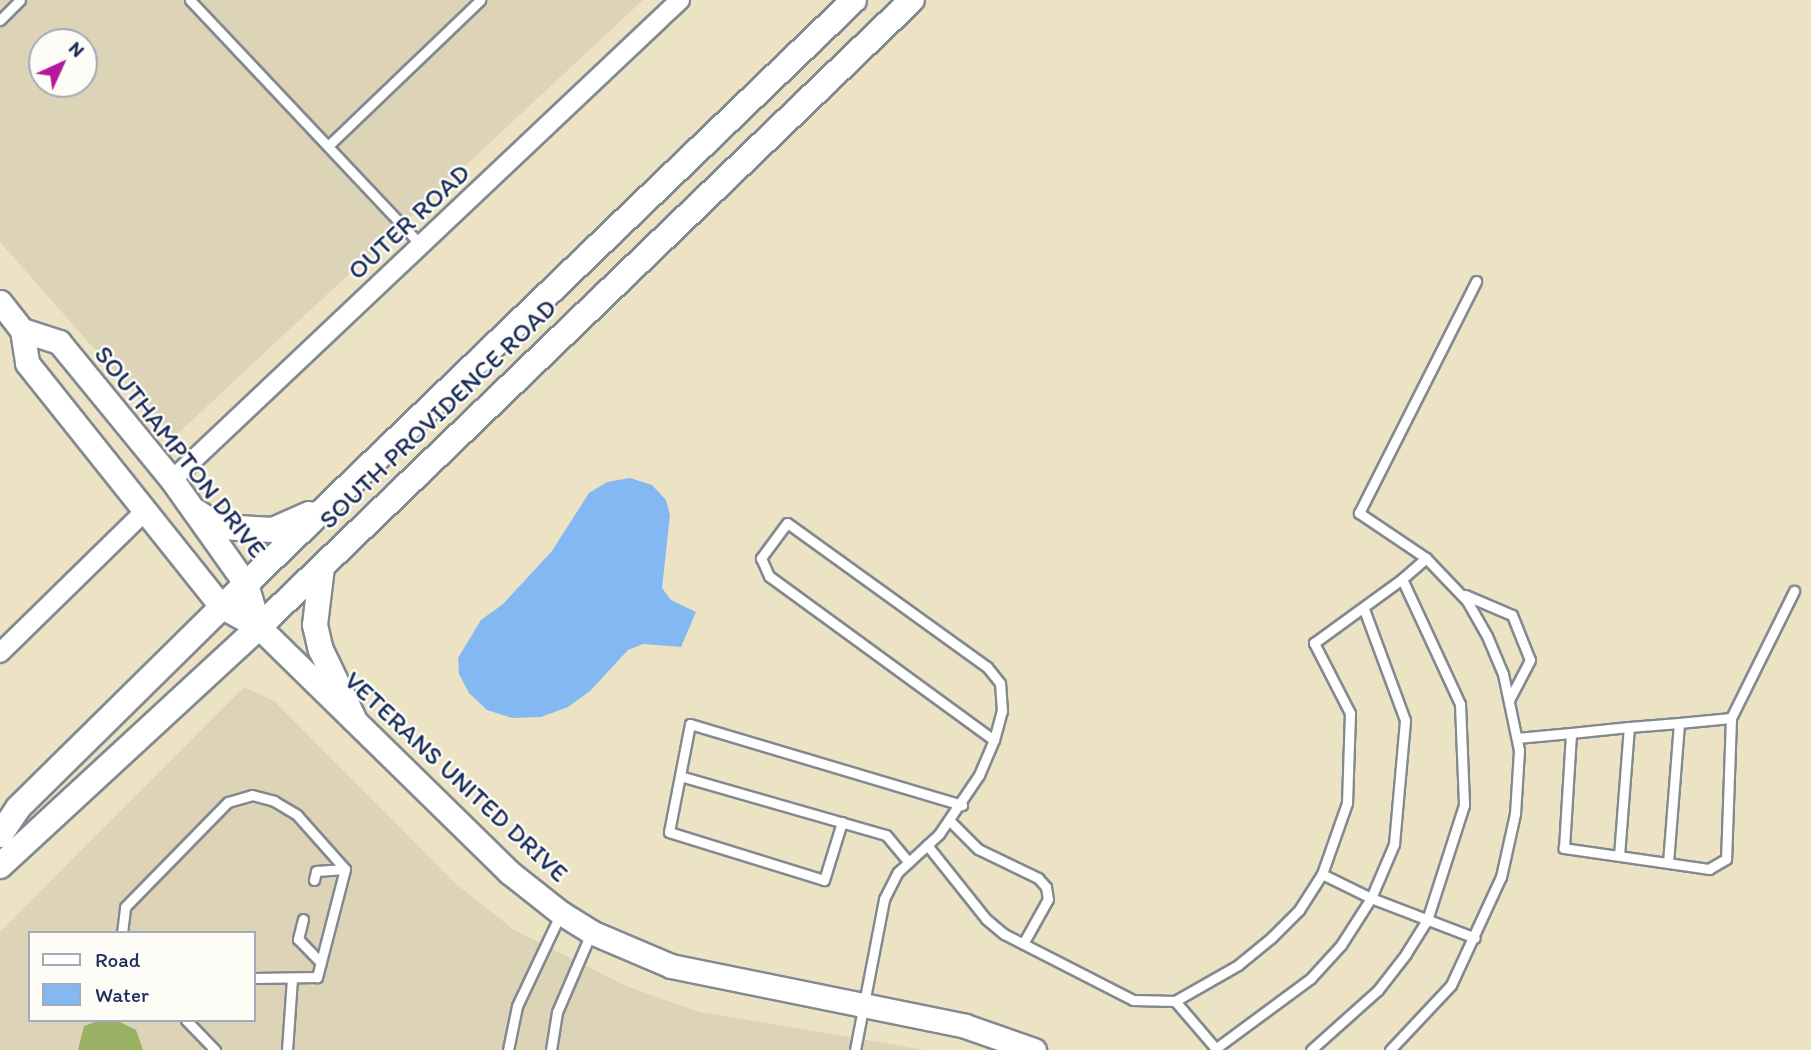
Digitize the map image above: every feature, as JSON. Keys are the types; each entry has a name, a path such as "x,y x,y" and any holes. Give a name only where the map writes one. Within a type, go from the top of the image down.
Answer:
{"main road":[{"name":"SOUTH PROVIDENCE ROAD","path":"0,835 18,808 222,607 854,0"},
{"name":"SOUTH PROVIDENCE ROAD","path":"0,866 259,627 912,0"},
{"path":"195,511 221,527 273,530 337,497"},
{"path":"322,567 315,625 321,650 354,719"}],"street":[{"name":"OUTER ROAD","path":"172,480 680,0"},
{"path":"0,302 22,330 27,363 222,607 259,627"},
{"name":"SOUTHAMPTON DRIVE","path":"22,330 59,342 172,480 246,584 259,627"},
{"path":"0,653 146,510"},
{"name":"VETERANS UNITED DRIVE","path":"259,627 509,872 561,913 592,932 671,965 864,1008 965,1026 1034,1050"}],"lane":[{"path":"0,20 20,0"},
{"path":"190,0 422,246"},
{"path":"328,146 480,0"},
{"path":"1390,1050 1451,985 1501,877 1515,814 1517,738 1509,700 1487,636 1461,594 1426,558 1359,513 1476,281"},
{"path":"855,1050 884,899 909,862 928,845 962,804 994,740 1002,711 1000,683 987,667 787,523 761,558 769,576 994,740"},
{"path":"928,845 986,919 1023,944 1133,1000 1175,1001 1238,965 1271,938 1299,909 1322,874 1347,803 1350,713 1314,643 1364,609 1426,558"},
{"path":"1311,1050 1378,990 1427,920 1464,805 1460,704 1402,579"},
{"path":"1571,733 1564,848 1709,869 1726,859 1731,718 1794,591"},
{"path":"1461,594 1512,615 1530,660 1509,700"},
{"path":"1175,1001 1216,1049 1310,979 1342,945 1371,898 1394,844 1405,720 1364,609"},
{"path":"1517,738 1731,718"},
{"path":"1668,863 1679,723"},
{"path":"842,822 824,880 669,832 690,724 962,804"},
{"path":"1619,856 1629,727"},
{"path":"680,776 886,835 909,862"},
{"path":"122,931 125,906 228,802 252,795 274,801 297,815 345,869"},
{"path":"949,820 978,849 1038,878 1046,887 1048,899 1023,944"},
{"path":"314,880 316,871 345,869"},
{"path":"256,978 317,977 345,869"},
{"path":"1322,874 1371,898 1475,938"},
{"path":"508,1050 517,1006 561,913"},
{"path":"303,919 298,939 321,963"},
{"path":"551,1050 557,1012 592,932"},
{"path":"287,1050 292,978"},
{"path":"188,1022 215,1050"}],"shaded area":[{"path":"0,0 643,0 173,438 0,242"},
{"path":"244,687 274,701 456,884 514,930 626,986 699,1012 925,1050 0,1050 0,932"}],"green space":[{"path":"95,1022 120,1022 136,1030 143,1050 78,1050 84,1026"}],"water":[{"path":"630,478 652,485 666,500 670,515 662,588 671,600 696,612 681,647 643,644 628,650 590,691 568,707 541,717 512,718 487,710 469,693 459,674 458,658 481,620 503,604 552,551 589,493 607,482"}]}
